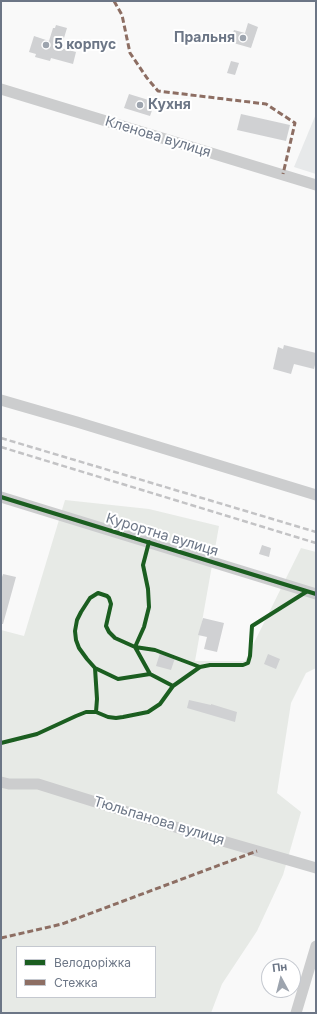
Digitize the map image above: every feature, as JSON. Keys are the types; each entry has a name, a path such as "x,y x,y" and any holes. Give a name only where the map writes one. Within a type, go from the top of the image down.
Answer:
{"street":[{"name":"Кленова вулиця","path":"1,88 316,185"},
{"path":"1,400 316,495"},
{"name":"Курортна вулиця","path":"1,496 316,594"},
{"name":"Тюльпанова вулиця","path":"1,782 9,784 38,784 188,831 316,868"},
{"path":"296,1013 316,946"}],"shaded area":[{"path":"316,114 316,174 294,167"},
{"path":"65,500 149,509 219,526 195,661 245,661 301,548 316,552 316,668 306,673 291,703 277,793 301,812 283,875 257,931 222,984 211,1013 1,1013 1,630 24,636"}],"building":[{"name":"Пральня","path":"248,23 258,27 251,48 230,42 234,30 245,33"},
{"name":"5 корпус","path":"56,25 67,28 61,48 76,52 73,64 51,58 50,61 35,57 36,54 29,52 34,36 49,41 53,28 55,28"},
{"path":"231,61 239,63 235,75 227,73"},
{"name":"Кухня","path":"129,94 155,102 150,116 124,108"},
{"path":"241,114 290,125 286,141 237,130"},
{"path":"284,345 316,353 314,369 294,364 291,374 273,369 278,347 283,349"},
{"path":"262,545 271,548 269,557 259,554"},
{"path":"3,574 16,577 3,624 1,624 1,580"},
{"path":"203,618 224,623 217,652 204,649 207,637 198,635"},
{"path":"160,653 175,658 171,670 156,666"},
{"path":"268,654 280,659 276,669 264,664"},
{"path":"189,700 211,704 237,712 235,722 187,708"}],"railway":[{"path":"1,438 316,532"},
{"path":"1,447 316,543"}],"marked path":[{"path":"114,1 122,15 130,53 158,91 266,104 295,123 283,174"},
{"path":"1,938 62,924 257,851"}],"cycle path":[{"path":"1,497 316,594"},
{"path":"149,542 143,565 148,589 149,607 144,627 135,647 150,674"},
{"path":"173,686 150,674 118,679 95,668 79,648 75,631 77,620 90,598 98,593 109,598 111,604 106,626 115,638 135,647 155,650 200,667 210,665 243,665 248,663 250,656 252,626 306,592"},
{"path":"96,712 108,717 116,718 148,712 160,704 173,686 200,667"},
{"path":"1,743 37,734 86,712 96,712 97,699 95,668"}],"place":[{"name":"Пральня","path":"243,38"},
{"name":"5 корпус","path":"46,45"},
{"name":"Кухня","path":"140,105"}]}
